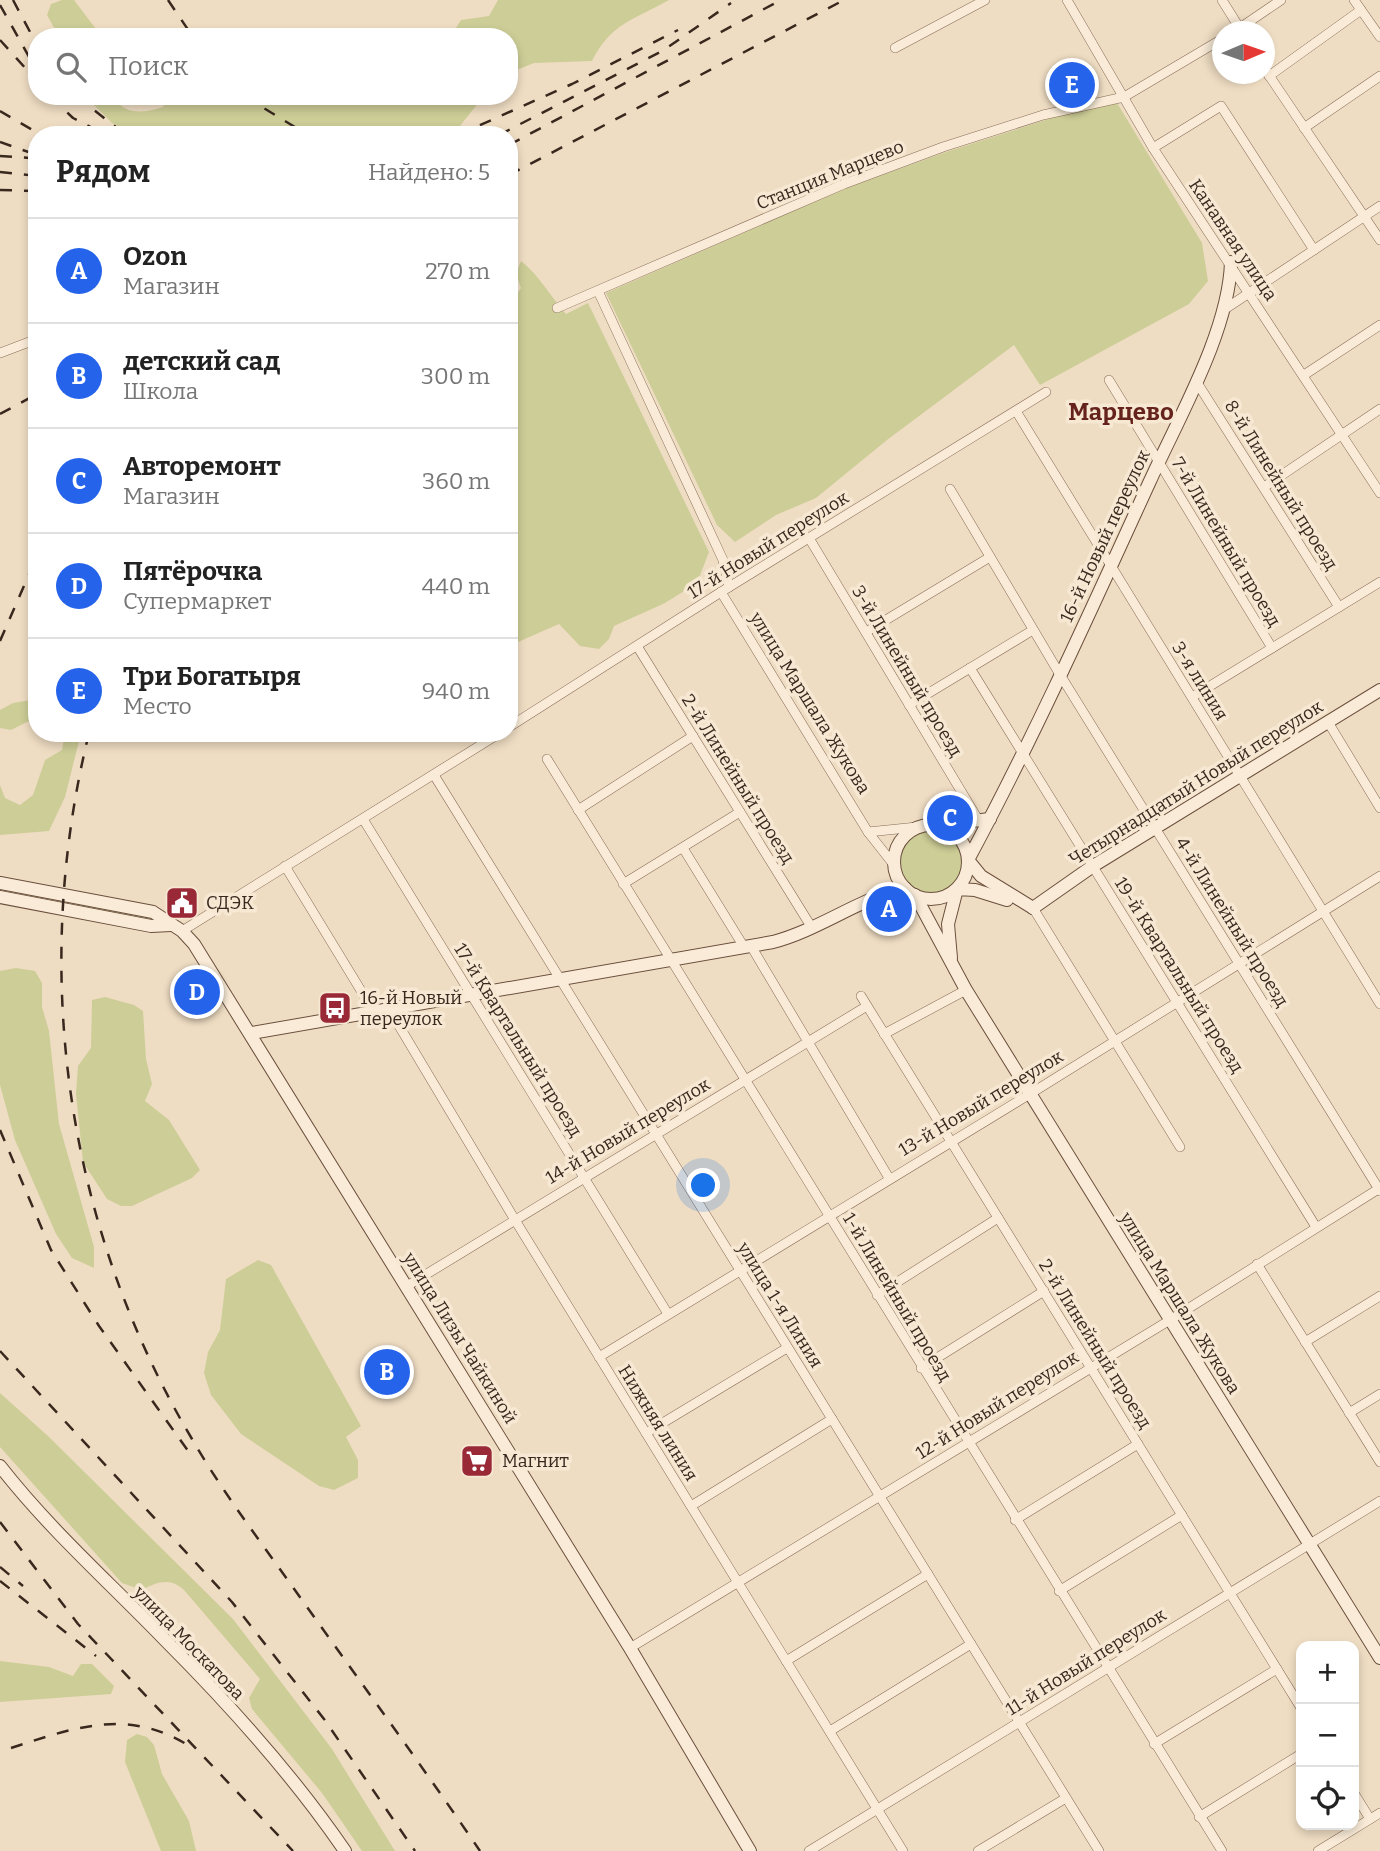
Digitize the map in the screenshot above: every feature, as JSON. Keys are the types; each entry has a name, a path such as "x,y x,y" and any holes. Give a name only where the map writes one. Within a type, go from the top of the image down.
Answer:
{"main road":[{"name":"16-й Новый переулок","path":"968,860 1111,566 1196,381 1225,309 1231,262"},
{"name":"Четырнадцатый Новый переулок","path":"1033,908 1093,866 1380,690"},
{"path":"883,893 901,840 917,827 990,819"},
{"path":"937,825 958,838 968,860 981,876 1033,908"},
{"path":"957,889 966,873 968,860"},
{"path":"894,867 910,891"},
{"name":"улица Лизы Чайкиной","path":"0,883 153,912 177,928 201,954 630,1648 750,1851"},
{"path":"252,1033 671,961 795,936 883,893 910,891 936,898 957,889 975,890 1033,908"},
{"name":"улица Маршала Жукова","path":"952,965 948,924 957,889"},
{"name":"улица Маршала Жукова","path":"910,891 966,990 1380,1658"},
{"path":"0,897 151,926 177,928"},
{"name":"улица Москатова","path":"0,1466 70,1548 163,1637 278,1763 345,1851"}],"street":[{"path":"895,48 985,0"},
{"name":"Канавная улица","path":"1067,0 1153,148 1231,262 1380,493"},
{"path":"1222,0 1234,21"},
{"path":"1252,21 1281,0"},
{"path":"1354,0 1380,37"},
{"path":"1275,67 1361,10"},
{"name":"Станция Марцево","path":"557,308 844,184 943,147 1043,115 1124,97 1212,45"},
{"path":"1304,128 1380,76"},
{"path":"1275,84 1380,240"},
{"path":"1153,148 1222,106 1314,250"},
{"path":"1225,309 1380,206"},
{"name":"улица Маршала Жукова","path":"598,290 723,560 725,589 869,832 894,867"},
{"path":"1304,375 1380,325"},
{"path":"0,353 28,342"},
{"name":"7-й Линейный проезд","path":"1109,380 1272,648"},
{"name":"8-й Линейный проезд","path":"1196,381 1339,607"},
{"name":"17-й Новый переулок","path":"518,721 725,589 1045,392"},
{"path":"1264,487 1380,409"},
{"name":"3-я линия","path":"1016,411 1380,1004"},
{"name":"4-й Линейный проезд","path":"950,489 1059,673 1380,1189"},
{"name":"3-й Линейный проезд","path":"809,538 976,816 972,821"},
{"path":"866,632 990,557"},
{"path":"1192,697 1380,582"},
{"path":"909,705 1033,630"},
{"name":"2-й Линейный проезд","path":"637,646 811,928"},
{"name":"19-й Квартальный проезд","path":"971,668 1316,1227"},
{"path":"1328,722 1380,808"},
{"path":"578,810 693,736"},
{"path":"177,928 285,866 486,742"},
{"name":"1-й Линейный проезд","path":"547,760 1222,1851"},
{"name":"улица 1-я Линия","path":"434,775 1099,1851"},
{"path":"624,884 740,812"},
{"name":"17-й Квартальный проезд","path":"363,819 668,1314"},
{"path":"869,832 917,827"},
{"path":"683,848 808,1042 889,1178"},
{"path":"285,866 374,1012"},
{"name":"13-й Новый переулок","path":"599,1357 1380,876"},
{"path":"1033,908 1180,1147"},
{"path":"884,1034 966,990"},
{"name":"2-й Линейный проезд","path":"861,996 1299,1704"},
{"name":"14-й Новый переулок","path":"407,1286 867,1006"},
{"name":"Нижняя линия","path":"389,1009 515,1220 903,1851"},
{"name":"12-й Новый переулок","path":"630,1648 1090,1366 1170,1320 1380,1189"},
{"path":"877,1295 998,1218"},
{"path":"1256,1264 1380,1462"},
{"path":"921,1368 1044,1292"},
{"path":"1305,1342 1380,1296"},
{"path":"646,1433 787,1348"},
{"path":"1349,1413 1380,1394"},
{"path":"691,1506 832,1419"},
{"path":"1015,1520 1138,1444"},
{"name":"11-й Новый переулок","path":"810,1851 1311,1546 1380,1501"},
{"path":"1059,1591 1182,1515"},
{"path":"786,1661 928,1574"},
{"path":"830,1731 971,1644"},
{"path":"1154,1744 1277,1669"},
{"path":"1199,1817 1296,1757"},
{"path":"978,1851 1066,1798"},
{"path":"1359,1801 1370,1819"},
{"path":"1318,1851 1380,1814"}],"green space":[{"path":"74,0 95,28 54,28 47,15 51,4"},
{"path":"498,0 669,0 615,30 599,48 592,61 534,63 518,69 518,28 456,28 461,20 489,16"},
{"path":"1114,98 1202,243 1208,281 1189,304 1040,385 1014,345 887,440 816,498 776,515 735,542 717,525 606,293 844,189 943,153"},
{"path":"94,105 121,105 129,110 149,111 164,105 477,105 460,126 118,126"},
{"path":"521,261 566,314 588,303 709,552 697,583 665,603 614,626 609,639 599,649 580,646 559,624 518,642 518,292 521,288 518,269"},
{"path":"28,700 28,722 11,730 0,728 0,710 13,703"},
{"path":"63,742 79,742 65,797 49,831 0,835 0,785 5,798 20,805 33,795 45,760 62,750"},
{"path":"925,831 937,831 953,840 960,850 960,874 953,884 937,893 925,893 914,888 905,879 900,868 900,856 905,845 914,836"},
{"path":"0,887 150,916 150,921 0,892"},
{"path":"16,968 35,971 42,983 42,1007 49,1031 59,1124 94,1247 94,1268 72,1258 56,1234 15,1140 0,1085 0,971"},
{"path":"105,997 134,1005 143,1011 146,1059 152,1084 145,1101 169,1120 200,1170 192,1178 132,1206 121,1206 107,1199 83,1162 76,1094 78,1066 91,1048 92,1000"},
{"path":"258,1260 271,1265 361,1426 346,1437 358,1460 358,1478 334,1490 319,1486 241,1434 211,1395 204,1373 208,1352 220,1330 226,1279"},
{"path":"0,1393 48,1436 233,1619 332,1749 395,1851 362,1851 322,1793 252,1709 249,1698 260,1679 184,1590 169,1582 158,1583 142,1590 122,1583 0,1447"},
{"path":"0,1661 49,1667 73,1676 81,1664 92,1664 114,1686 111,1694 0,1702"},
{"path":"137,1734 147,1737 154,1745 162,1774 189,1821 196,1851 161,1851 125,1762 127,1740"}],"railway":[{"path":"13,0 28,28"},
{"path":"168,0 187,28"},
{"path":"518,140 781,0"},
{"path":"518,170 844,0"},
{"path":"516,126 664,50 731,3"},
{"path":"0,5 28,55"},
{"path":"478,126 572,84 678,30"},
{"path":"0,40 28,71"},
{"path":"59,105 73,118 89,126"},
{"path":"88,105 114,126"},
{"path":"259,105 293,126"},
{"path":"0,111 28,127"},
{"path":"0,142 28,152"},
{"path":"0,156 28,158"},
{"path":"0,172 28,175"},
{"path":"0,190 28,191"},
{"path":"0,414 28,399"},
{"path":"0,641 28,577"},
{"path":"87,742 71,823 62,914 62,1006 71,1096 88,1185 114,1273 149,1358 204,1459 480,1851"},
{"path":"0,1130 51,1250 99,1326 191,1455"},
{"path":"0,1351 232,1602 324,1719 415,1851"},
{"path":"0,1522 78,1624 293,1851"},
{"path":"0,1567 23,1586"},
{"path":"0,1581 96,1656"},
{"path":"11,1748 78,1728 121,1724 164,1733 186,1744"}],"place":[{"name":"Три Богатыря","path":"1072,85"},
{"name":"Авторемонт","path":"950,818"},
{"name":"СДЭК","path":"182,903"},
{"name":"Ozon","path":"889,909"},
{"name":"Пятёрочка","path":"197,992"},
{"name":"16-й Новый переулок","path":"335,1008"},
{"name":"детский сад","path":"387,1372"},
{"name":"Магнит","path":"477,1461"}],"district":[{"name":"Марцево","path":"1121,412"}]}
